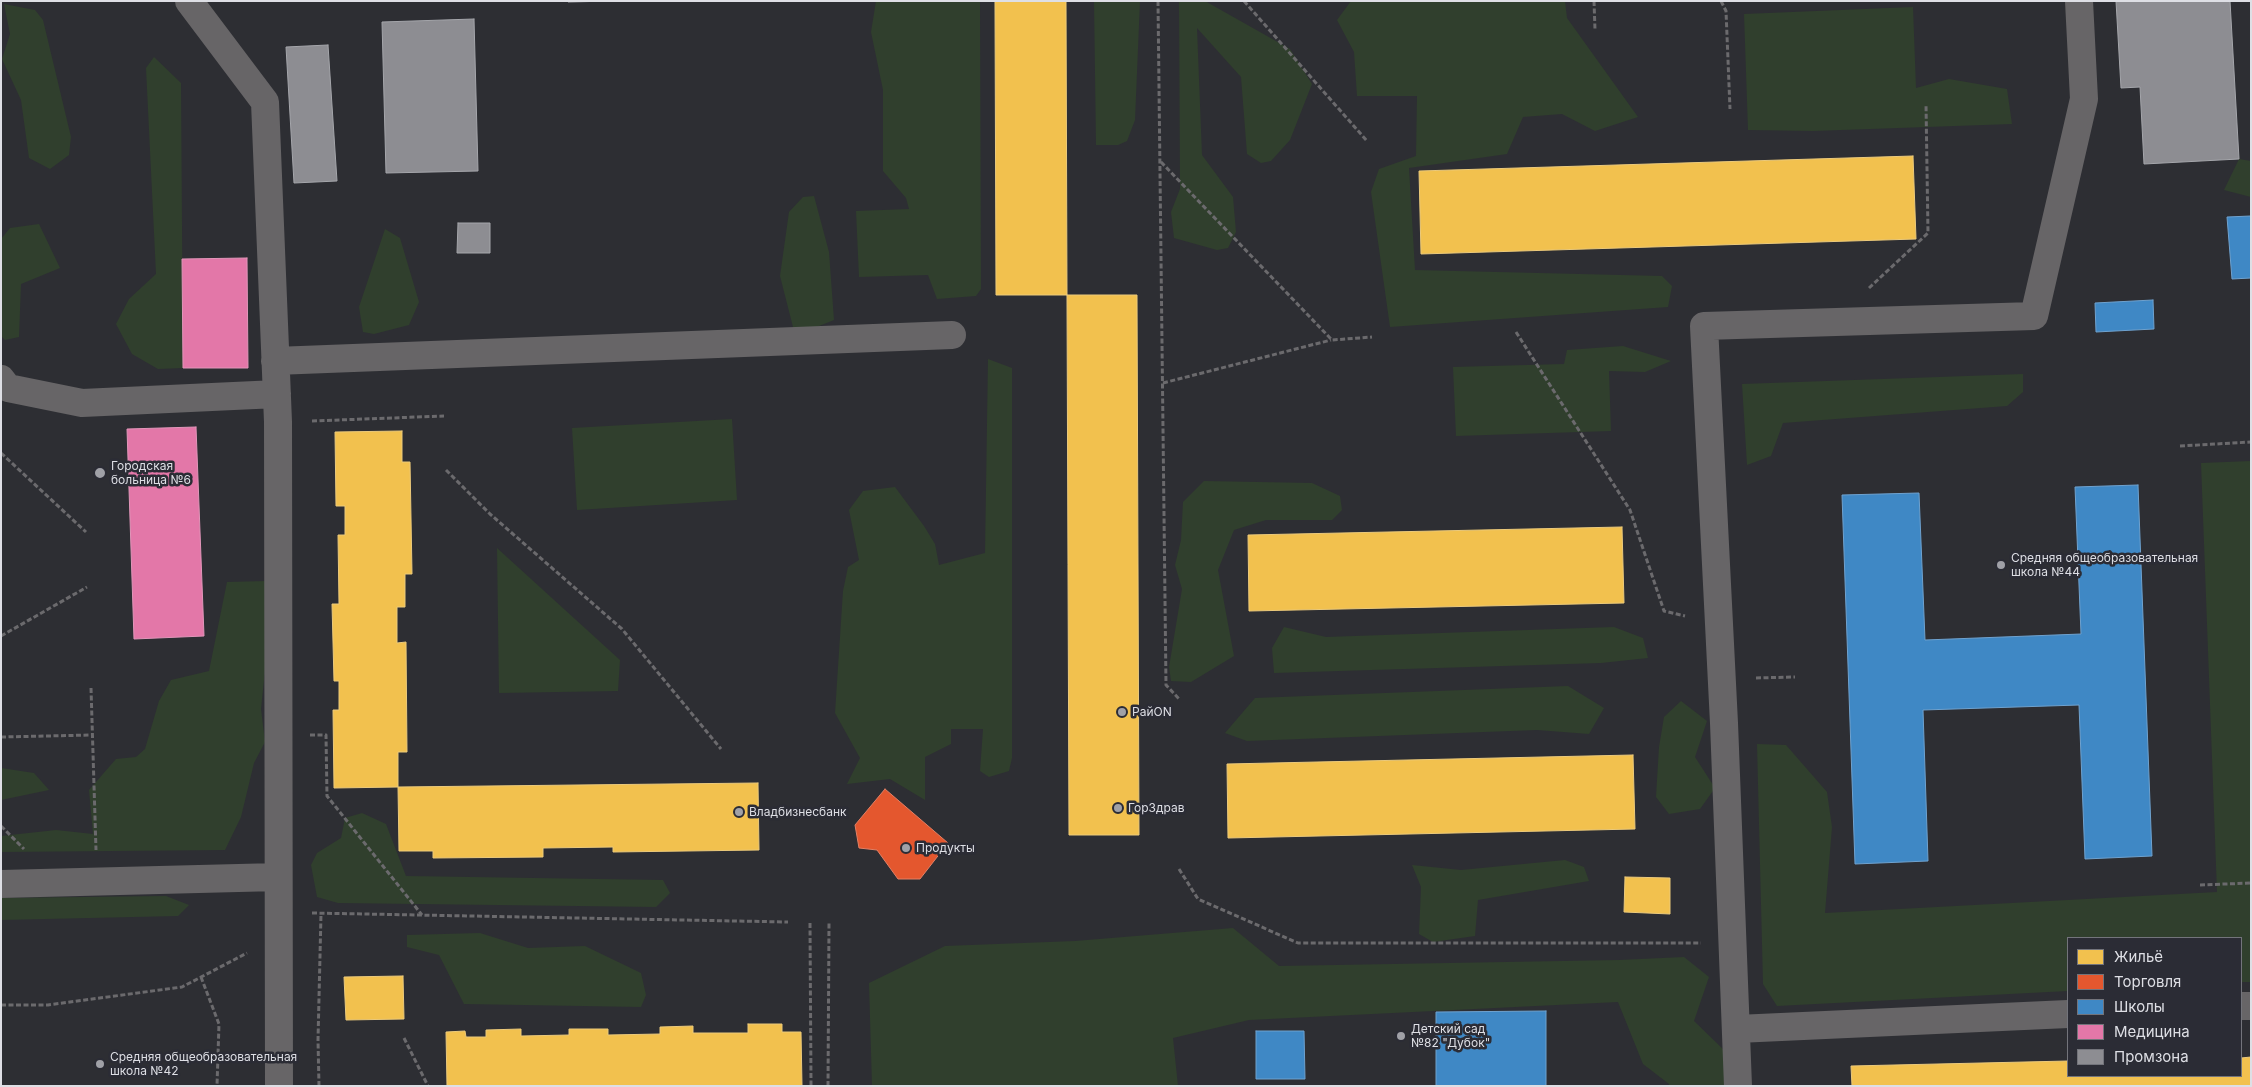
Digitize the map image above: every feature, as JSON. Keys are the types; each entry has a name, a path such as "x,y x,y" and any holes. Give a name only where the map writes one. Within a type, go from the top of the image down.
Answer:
{"street":[{"path":"189,1 265,102 278,422 279,1086"},
{"path":"1738,1086 1734,943 1720,626 1704,326 2034,316 2084,99 2079,1"},
{"path":"275,361 952,335"},
{"path":"1,379 8,388 82,403 277,394"},
{"path":"1,884 278,877"},
{"path":"1737,1029 2067,1014"}],"path":[{"path":"1158,1 1166,685 1180,700"},
{"path":"1244,1 1367,141"},
{"path":"1594,1 1595,30"},
{"path":"1721,1 1726,11 1730,109"},
{"path":"1833,322 1928,233 1926,104"},
{"path":"1160,161 1332,340"},
{"path":"1516,332 1630,510 1664,611 1720,626"},
{"path":"1163,383 1332,340 1372,337"},
{"path":"278,422 444,416"},
{"path":"2180,446 2251,442"},
{"path":"1,453 86,532"},
{"path":"446,470 490,514 622,629 721,749"},
{"path":"1,636 87,587"},
{"path":"1722,679 1795,677"},
{"path":"91,688 97,881"},
{"path":"1,738 92,735"},
{"path":"278,735 326,735 327,796 422,916"},
{"path":"1179,869 1198,900 1298,943 1734,943"},
{"path":"2200,885 2251,883"},
{"path":"319,1086 318,1040 321,914"},
{"path":"1,1005 48,1005 182,987 279,925 321,914 788,922"},
{"path":"810,923 812,1086"},
{"path":"828,1086 829,923"},
{"path":"200,977 218,1024 217,1086"},
{"path":"404,1038 428,1086"}],"green space":[{"path":"876,1 980,1 981,289 976,296 937,299 928,275 859,277 856,211 909,209 906,198 883,171 883,90 871,32"},
{"path":"1094,1 1140,1 1135,120 1127,141 1118,145 1096,145"},
{"path":"1179,1 1205,1 1290,49 1312,84 1290,140 1271,161 1261,163 1247,154 1241,77 1197,28 1202,155 1233,197 1236,232 1228,248 1217,250 1174,238 1171,212 1180,189"},
{"path":"1351,1 1565,1 1567,18 1638,117 1595,131 1562,114 1523,117 1507,154 1409,168 1415,270 1662,276 1672,286 1668,307 1390,327 1371,192 1379,169 1416,156 1417,96 1357,96 1354,52 1337,20"},
{"path":"4,4 35,10 43,20 71,137 69,155 50,169 29,158 21,100 2,59 10,34"},
{"path":"1913,7 1916,88 1949,79 2007,89 2012,124 1813,131 1748,130 1744,14"},
{"path":"154,57 181,83 183,368 158,369 132,354 116,324 129,299 156,274 146,68"},
{"path":"2239,159 2251,161 2251,197 2224,190"},
{"path":"814,196 829,252 834,320 802,333 793,327 780,276 789,212 803,197"},
{"path":"39,224 60,268 21,284 19,337 5,340 1,336 1,239 10,228"},
{"path":"385,229 400,238 419,302 409,325 374,334 363,332 359,307"},
{"path":"1623,346 1671,361 1645,372 1609,371 1611,431 1456,436 1453,367 1564,364 1567,350"},
{"path":"988,359 1012,368 1012,758 1009,771 989,777 980,771 983,729 951,729 951,744 925,757 925,800 890,779 847,784 860,758 835,713 843,591 848,567 859,560 849,510 863,491 895,487 935,544 939,565 985,553"},
{"path":"2023,374 2023,392 2007,406 1783,423 1771,456 1747,465 1742,384"},
{"path":"732,419 737,500 577,510 572,428"},
{"path":"2251,461 2251,982 2242,982 2242,937 2067,937 2067,991 1777,1006 1763,984 1757,744 1786,745 1827,792 1832,827 1825,913 2217,892 2201,463"},
{"path":"1204,481 1312,483 1340,496 1342,510 1332,520 1266,520 1234,530 1218,570 1234,656 1191,682 1171,681 1169,667 1182,589 1175,565 1181,540 1183,502"},
{"path":"497,548 620,660 618,691 499,693"},
{"path":"266,581 269,632 261,709 265,742 254,763 241,817 225,850 1,852 1,836 56,830 93,834 89,790 116,759 136,757 145,749 159,701 171,680 209,671 227,582"},
{"path":"1284,627 1326,637 1614,627 1643,638 1648,658 1601,663 1274,673 1272,648"},
{"path":"1568,686 1604,708 1589,734 1537,730 1247,741 1225,733 1255,698"},
{"path":"1681,701 1707,721 1695,757 1715,788 1700,809 1669,814 1656,797 1659,747 1664,717"},
{"path":"1,768 34,773 49,790 1,800"},
{"path":"362,813 386,824 406,876 663,880 670,893 656,907 338,903 317,897 311,865 317,853 341,838 345,818"},
{"path":"1565,860 1584,867 1589,881 1478,900 1475,936 1433,942 1419,934 1421,887 1412,865 1461,870"},
{"path":"166,896 189,905 178,916 1,920 1,898"},
{"path":"1233,928 1279,966 1619,960 1684,957 1709,977 1694,1021 1725,1051 1724,1086 1669,1086 1669,1084 1643,1064 1618,1002 1249,1020 1173,1038 1178,1086 872,1086 869,983 945,946 1075,941"},
{"path":"480,933 528,948 585,946 641,973 646,995 641,1007 464,1004 439,955 407,947 407,935"}],"building: Жильё":[{"path":"995,1 1066,1 1067,295 996,295"},
{"path":"1913,156 1916,239 1421,254 1419,171"},
{"path":"1067,295 1137,295 1139,835 1069,835"},
{"path":"402,431 402,462 410,462 412,574 405,574 405,607 397,607 397,643 406,642 407,752 398,752 398,787 334,788 333,710 339,710 339,681 334,681 332,604 339,604 338,535 345,535 345,506 336,506 335,432"},
{"path":"1622,527 1624,603 1249,611 1248,535"},
{"path":"1633,755 1635,829 1228,838 1227,764"},
{"path":"758,783 759,850 613,852 613,847 543,848 543,857 433,858 433,851 399,851 398,787"},
{"path":"1625,877 1670,878 1670,914 1624,912"},
{"path":"403,976 404,1019 346,1020 344,977"},
{"path":"748,1024 782,1024 782,1032 801,1032 802,1086 447,1086 446,1032 465,1031 466,1037 486,1037 486,1030 521,1029 521,1036 569,1035 569,1029 608,1029 608,1035 660,1034 660,1027 693,1026 693,1033 748,1033"},
{"path":"2251,1057 2251,1086 1852,1086 1851,1066 2067,1061 2067,1077 2242,1077 2242,1058"}],"building: Торговля":[{"path":"885,789 948,843 920,879 898,879 877,850 859,848 855,825"}],"building: Школы":[{"path":"2251,216 2251,278 2232,279 2227,217"},
{"path":"2153,300 2154,329 2096,332 2095,303"},
{"path":"2138,485 2152,856 2085,859 2079,705 1923,710 1928,861 1855,864 1842,495 1919,493 1925,640 2081,634 2075,487"},
{"path":"1546,1011 1546,1086 1436,1086 1436,1012"},
{"path":"1256,1031 1304,1031 1305,1079 1256,1079"}],"building: Медицина":[{"path":"247,258 248,368 183,368 182,259"},
{"path":"196,427 204,636 134,639 127,429"}],"building: Промзона":[{"path":"568,1 612,1 568,2"},
{"path":"2116,1 2230,1 2239,159 2144,164 2140,87 2121,88"},
{"path":"474,19 478,171 386,173 382,22"},
{"path":"328,45 337,181 294,183 286,47"},
{"path":"458,223 490,223 490,253 457,253"}],"place":[{"name":"Городская больница №6","path":"100,473"},
{"name":"Средняя общеобразовательная школа №44","path":"2001,565"},
{"name":"РайON","path":"1122,712"},
{"name":"ГорЗдрав","path":"1118,808"},
{"name":"Владбизнесбанк","path":"739,812"},
{"name":"Продукты","path":"906,848"},
{"name":"Детский сад №82 \"Дубок\"","path":"1401,1036"},
{"name":"Средняя общеобразовательная школа №42","path":"100,1064"}]}
